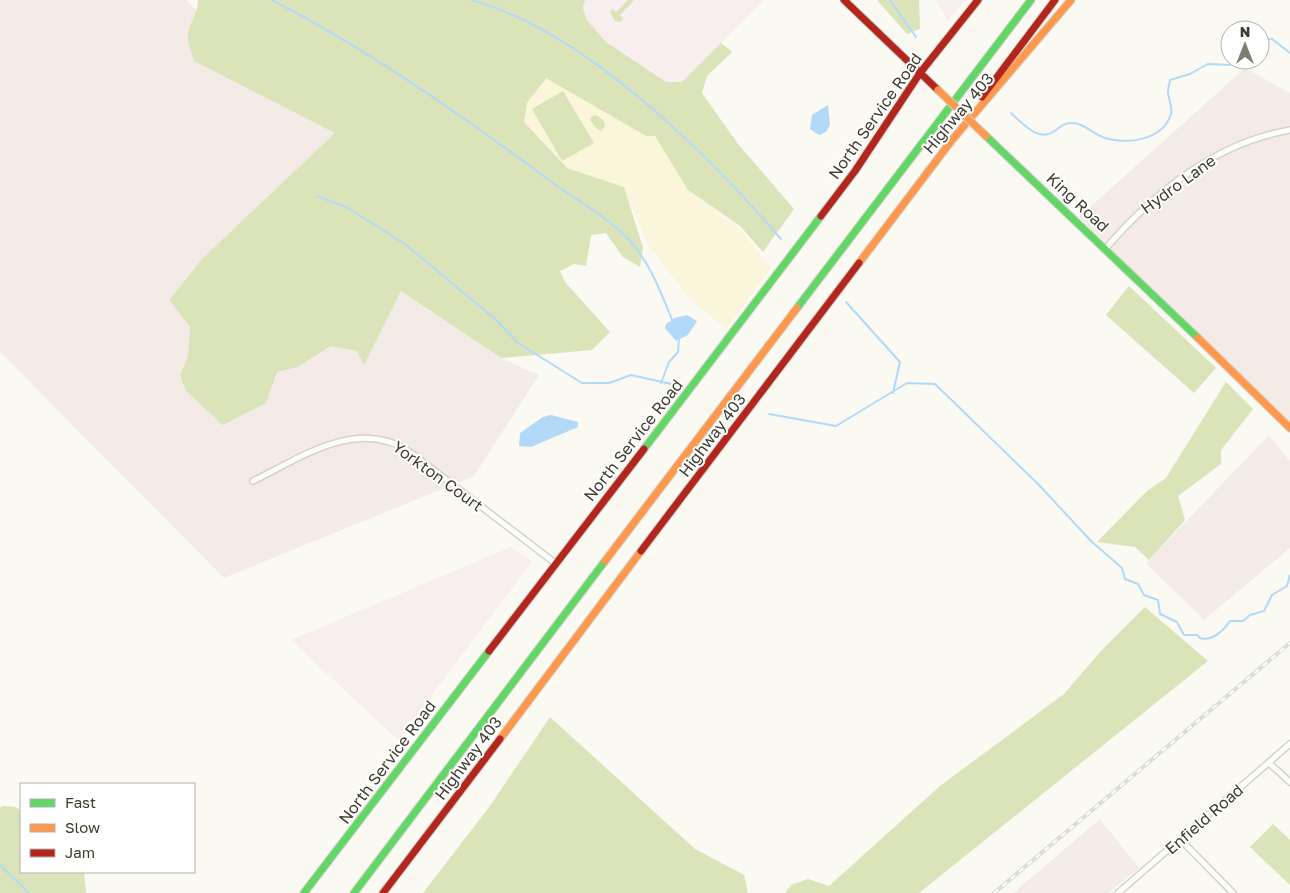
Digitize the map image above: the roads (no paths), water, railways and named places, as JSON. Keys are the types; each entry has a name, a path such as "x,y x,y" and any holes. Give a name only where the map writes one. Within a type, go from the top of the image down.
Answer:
{"main road":[{"name":"King Road","path":"844,0 1106,248 1290,428"},
{"name":"North Service Road","path":"304,893 855,171 920,73 978,0"},
{"name":"Highway 403","path":"354,893 1031,0"},
{"path":"952,140 1016,49 1055,0"},
{"name":"Highway 403","path":"383,893 952,140 1071,0"}],"street":[{"name":"Hydro Lane","path":"1106,248 1135,215 1190,172 1224,152 1275,133 1290,130"},
{"name":"Yorkton Court","path":"253,481 332,444 352,438 385,439 410,452 555,563"},
{"name":"Enfield Road","path":"1118,893 1290,744"},
{"path":"1269,763 1290,782"},
{"path":"1181,840 1233,893"}],"water":[{"path":"828,105 830,125 826,132 819,135 810,129 812,115"},
{"path":"687,315 697,321 688,335 676,341 665,328 666,324 675,318"},
{"path":"551,415 578,422 578,427 531,447 519,446 520,433 543,417"}],"waterway":[{"path":"272,0 344,40 414,84 610,222 628,239 643,258 673,322"},
{"path":"471,0 513,15 556,38 599,66 680,133 751,205 781,239"},
{"path":"890,0 916,37"},
{"path":"1270,39 1290,53"},
{"path":"1011,113 1030,130 1042,135 1053,132 1065,124 1074,123 1082,125 1101,137 1114,140 1124,141 1144,138 1161,130 1167,123 1171,114 1168,91 1170,80 1190,74 1208,64 1220,65"},
{"path":"317,196 348,208 405,244 495,319 518,343 582,383 609,383 631,375 676,385"},
{"path":"846,302 900,362 893,393"},
{"path":"661,383 669,362 678,352 679,338"},
{"path":"769,414 836,426 907,383 935,384 1039,485 1091,541 1122,568 1125,579 1138,584 1144,595 1158,600 1160,614 1177,622 1184,635 1197,635 1204,639 1213,637 1230,621 1243,621 1250,615 1264,611 1272,595 1287,586 1290,575"},
{"path":"0,865 29,893"}],"railway":[{"path":"994,893 1290,643"}]}
